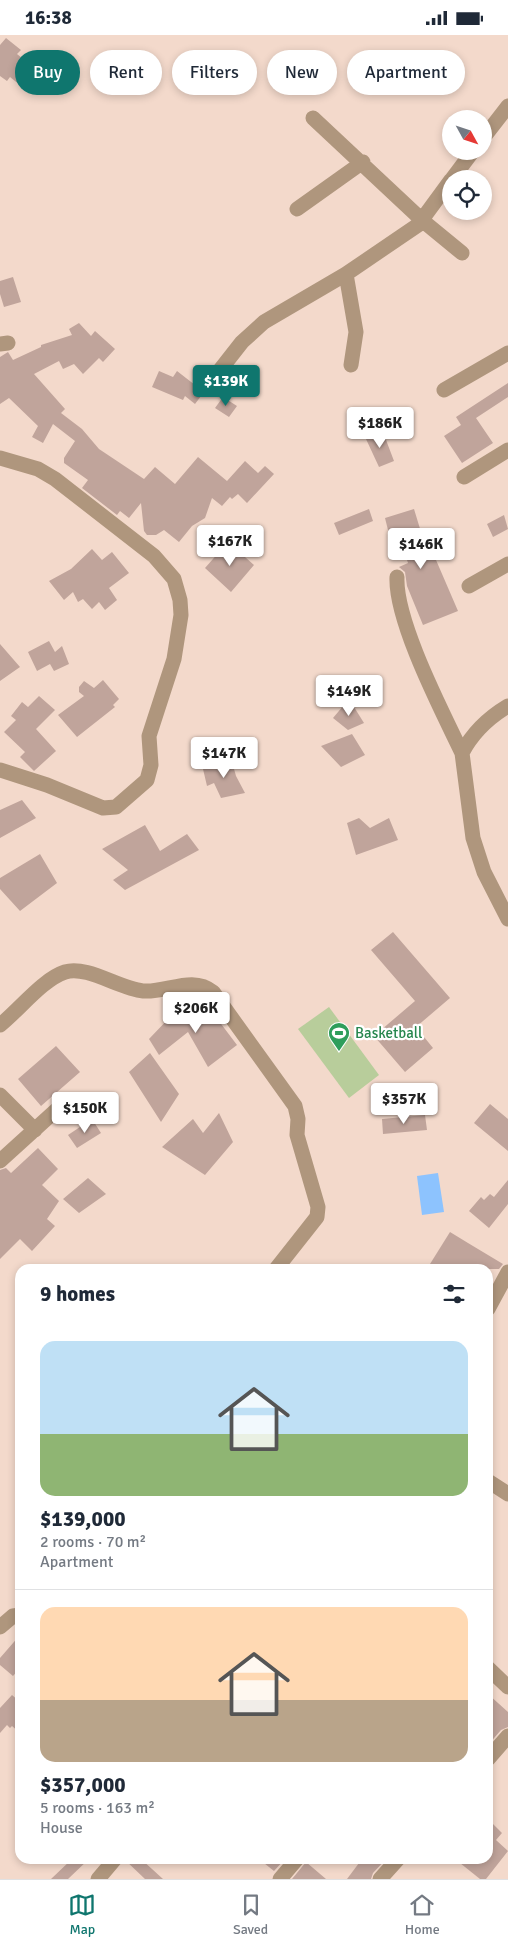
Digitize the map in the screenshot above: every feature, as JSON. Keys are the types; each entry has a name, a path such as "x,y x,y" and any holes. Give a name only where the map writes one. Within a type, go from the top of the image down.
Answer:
{"street":[{"path":"492,127 508,106"},
{"path":"313,118 363,162 423,221 462,253"},
{"path":"297,209 363,162"},
{"path":"208,384 242,342 264,322 346,274 423,221 442,194"},
{"path":"346,274 356,332 351,365"},
{"path":"444,391 508,353"},
{"path":"464,477 508,450"},
{"path":"0,458 38,469 55,479 154,556 174,579 180,600 181,615 174,659 149,737 151,765 147,780 137,791 116,807 103,808 47,785 0,769"},
{"path":"469,586 508,564"},
{"path":"397,577 400,607 440,708 462,753 473,838 484,872 508,919"},
{"path":"462,753 467,742 477,730 508,706"},
{"path":"0,1025 54,977 67,971 89,974 143,991 198,984 213,992 295,1106 298,1119 297,1135 318,1207 317,1217 280,1264"},
{"path":"0,1095 35,1130"},
{"path":"0,1161 64,1103"},
{"path":"493,1300 508,1271"},
{"path":"493,1484 508,1494"},
{"path":"0,1627 15,1616"},
{"path":"493,1673 508,1687"},
{"path":"493,1753 508,1736"},
{"path":"98,1879 111,1864"},
{"path":"280,1879 293,1864"},
{"path":"380,1879 394,1864"}],"green space":[{"name":"Basketball","path":"329,1007 379,1075 349,1098 298,1029"}],"water":[{"path":"438,1173 444,1212 422,1215 417,1176"}],"building":[{"path":"6,38 21,50 15,50 15,81 10,77 7,81 0,76 0,45"},
{"path":"13,277 21,302 4,307 0,294 0,281"},
{"path":"79,323 91,336 95,331 115,349 103,362 99,358 83,374 74,364 63,369 59,361 34,374 65,409 61,413 82,429 99,449 144,479 155,467 175,484 198,457 227,481 245,461 258,473 265,466 274,474 247,503 238,494 232,499 230,497 222,506 212,498 205,518 192,526 179,542 164,530 156,535 147,535 144,531 141,503 129,518 120,511 117,515 82,488 88,480 64,463 64,458 75,441 53,424 43,443 32,437 38,426 9,398 0,404 0,357 8,352 13,360 41,347 41,345 72,335 69,329"},
{"path":"159,371 173,377 177,371 204,392 195,404 185,396 183,400 152,387"},
{"path":"508,383 508,397 476,418 493,443 462,463 444,436 461,425 456,417"},
{"path":"223,397 237,406 229,417 215,408"},
{"path":"383,432 394,461 379,467 366,439"},
{"path":"369,509 373,521 339,535 334,523"},
{"path":"414,509 428,555 433,553 458,611 423,625 407,586 405,572 399,567 408,563 399,535 390,538 385,518"},
{"path":"504,515 508,529 493,537 487,524"},
{"path":"228,542 254,565 231,592 205,568"},
{"path":"92,549 102,560 112,552 129,573 109,588 117,600 105,610 99,602 92,609 83,599 78,602 73,592 64,600 49,581 71,569"},
{"path":"49,641 55,652 62,646 69,664 54,671 50,664 37,671 28,652"},
{"path":"0,644 20,667 0,681"},
{"path":"103,680 119,699 113,705 115,707 77,737 58,715 84,696 79,692 79,687 84,681 94,688"},
{"path":"39,696 55,710 36,729 56,751 34,771 20,757 25,752 4,732 16,720 11,716 22,702 28,707"},
{"path":"349,699 364,723 348,730 333,718"},
{"path":"352,734 365,755 341,767 321,746"},
{"path":"231,758 236,776 245,793 221,798 214,783 207,786 203,769"},
{"path":"22,800 36,818 0,838 0,810"},
{"path":"359,818 370,828 389,818 398,840 356,855 347,823"},
{"path":"145,825 160,851 187,834 199,850 125,890 113,880 128,870 102,849"},
{"path":"40,854 57,883 20,911 0,889 0,878"},
{"path":"393,932 450,998 416,1027 433,1048 405,1072 374,1036 415,1001 371,950"},
{"path":"203,1000 237,1045 208,1067 188,1032 159,1055 149,1039 170,1017 176,1024"},
{"path":"56,1046 80,1072 41,1106 18,1079"},
{"path":"150,1053 179,1094 161,1122 129,1072"},
{"path":"490,1104 508,1119 508,1151 474,1123"},
{"path":"219,1113 233,1142 205,1175 162,1147 193,1119 203,1133"},
{"path":"425,1115 427,1130 383,1134 382,1119"},
{"path":"92,1119 101,1133 77,1148 68,1135"},
{"path":"38,1148 58,1169 42,1185 59,1201 47,1219 55,1226 32,1251 20,1239 0,1259 0,1170 6,1168 11,1173"},
{"path":"88,1178 106,1194 79,1213 63,1199"},
{"path":"508,1180 508,1204 489,1228 469,1211 481,1197 484,1200 490,1194 494,1197"},
{"path":"450,1232 503,1264 499,1269 493,1269 493,1264 430,1264"},
{"path":"15,1641 15,1674 13,1676 0,1665 0,1658"},
{"path":"12,1695 15,1698 15,1729 7,1725 0,1733 0,1708"},
{"path":"493,1698 508,1712 508,1727 501,1730 493,1739"},
{"path":"493,1824 502,1833 496,1840 508,1851 486,1879 480,1879 461,1864 493,1864"},
{"path":"67,1864 84,1864 68,1879 51,1879"},
{"path":"129,1864 146,1864 163,1879 145,1879"},
{"path":"265,1864 280,1864 274,1871"},
{"path":"304,1864 308,1864 326,1879 292,1879"},
{"path":"358,1864 381,1864 373,1873 371,1879 347,1879"}],"place":[{"name":"Basketball","path":"339,1052"}]}
